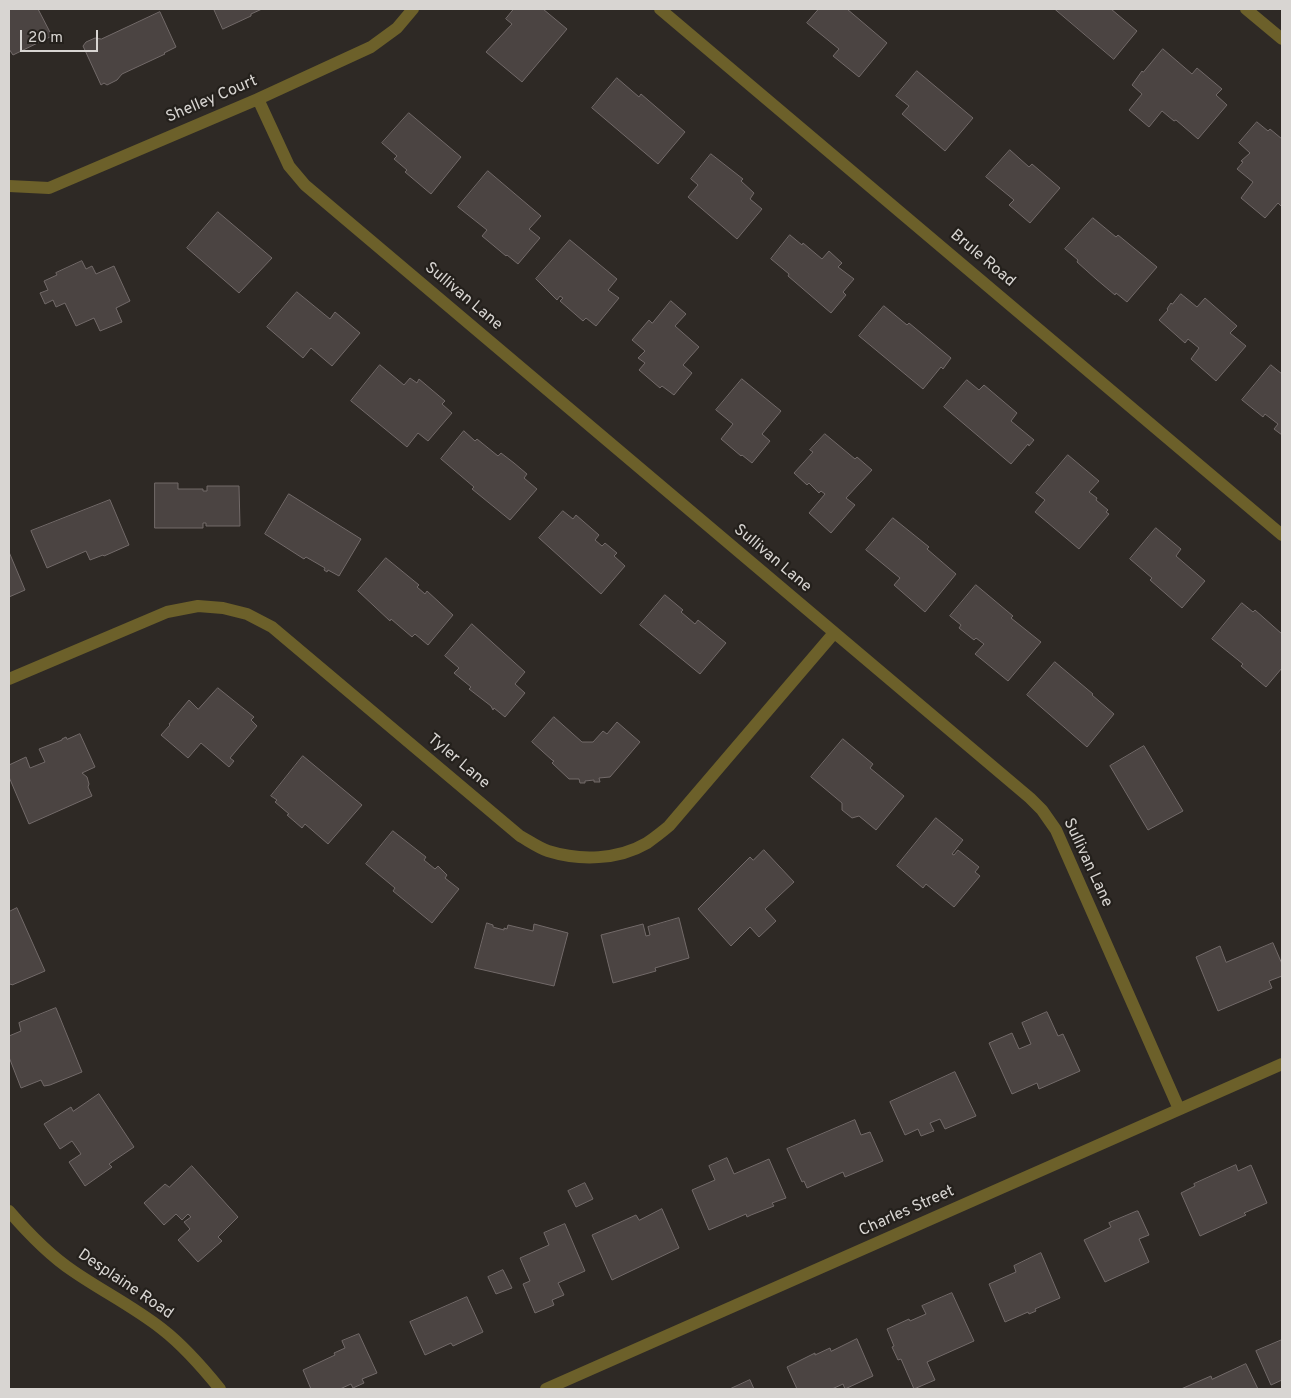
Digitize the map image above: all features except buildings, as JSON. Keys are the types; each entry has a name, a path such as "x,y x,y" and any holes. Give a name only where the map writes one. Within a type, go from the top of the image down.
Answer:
{"street":[{"name":"Shelley Court","path":"9,186 48,188 258,99 371,47 397,28 413,9"},
{"name":"Brule Road","path":"660,9 1282,535"},
{"path":"1246,9 1282,39"},
{"name":"Sullivan Lane","path":"258,99 290,166 305,185 1042,810 1056,830 1179,1109"},
{"name":"Tyler Lane","path":"9,679 167,612 198,606 223,608 247,614 272,628 520,836 546,850 570,857 594,858 623,853 646,843 669,826 834,633"},
{"name":"Charles Street","path":"546,1389 1282,1064"},
{"name":"Desplaine Road","path":"9,1211 30,1235 71,1270 130,1305 164,1330 194,1359 220,1389"}]}
